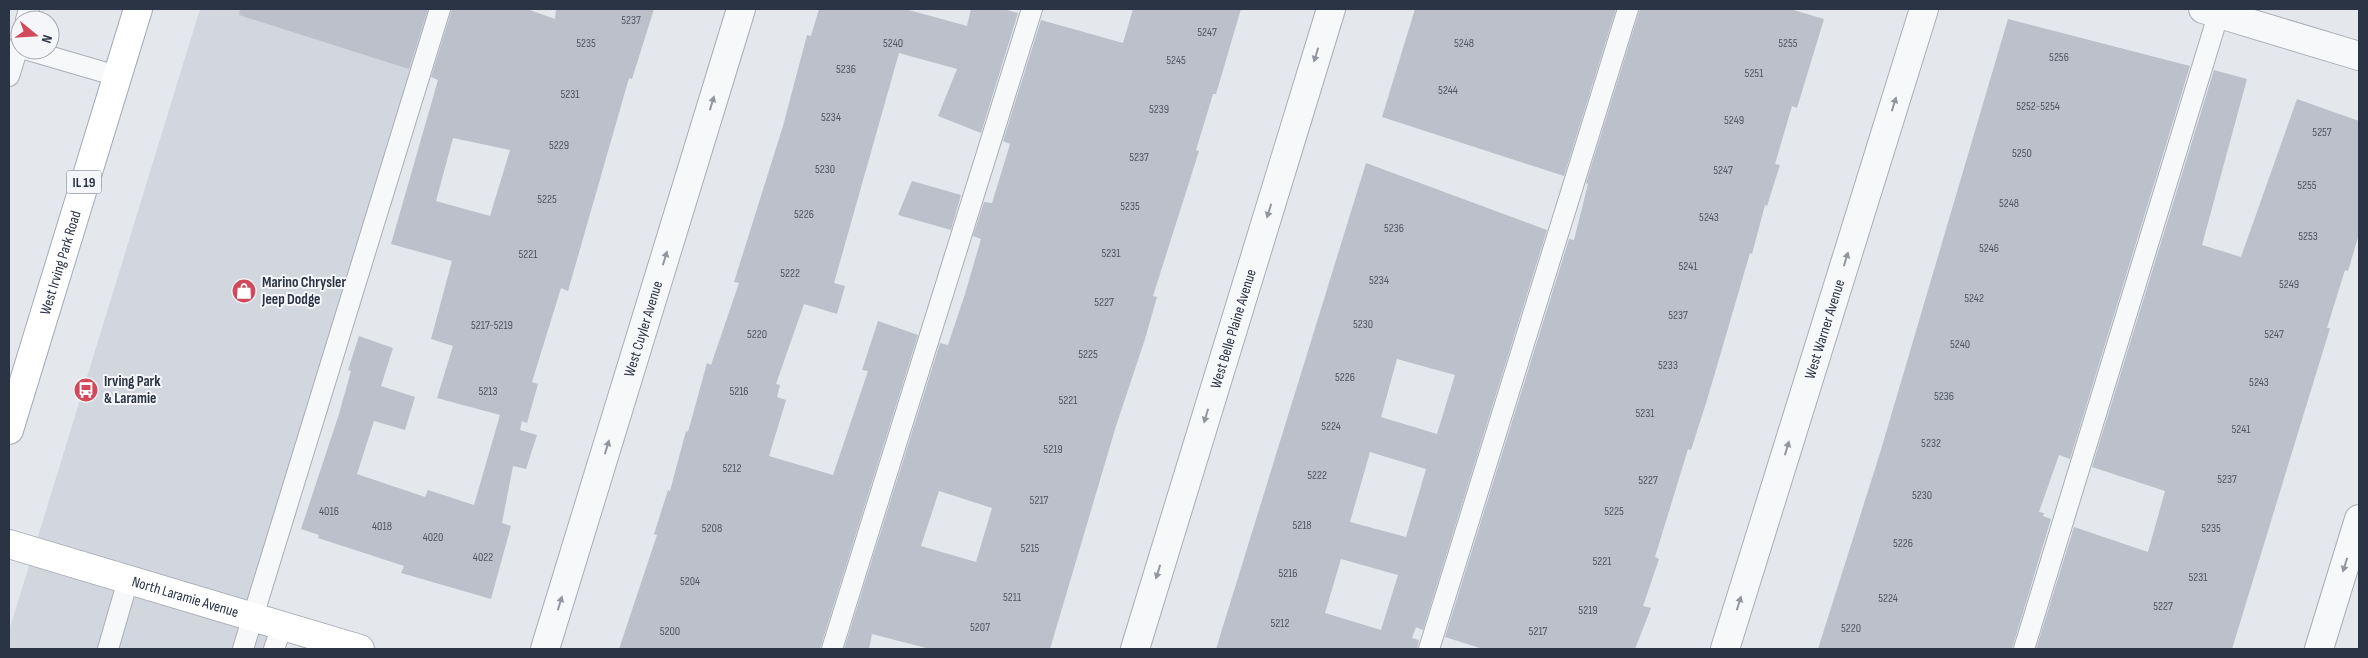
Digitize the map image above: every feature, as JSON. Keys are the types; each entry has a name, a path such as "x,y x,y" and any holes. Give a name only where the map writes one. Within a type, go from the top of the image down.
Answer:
{"main road":[{"name":"West Irving Park Road","path":"9,430 138,9"},
{"name":"North Laramie Avenue","path":"9,544 253,617 278,638 360,649"}],"street":[{"name":"West Cuyler Avenue","path":"546,649 741,9"},
{"name":"West Belle Plaine Avenue","path":"1135,649 1330,9"},
{"name":"West Warner Avenue","path":"1725,649 1924,9"},
{"path":"2214,10 2359,56"},
{"path":"2319,649 2359,519"}],"lane":[{"path":"243,649 440,9"},
{"path":"832,649 1032,9"},
{"path":"1429,649 1628,9"},
{"path":"2024,649 2214,10"},
{"path":"60,58 117,76"},
{"path":"9,76 16,60"},
{"path":"108,649 128,580"}],"shaded area":[{"path":"200,9 435,9 248,620 276,630 270,649 9,649 9,631"}],"building":[{"path":"240,9 428,9 409,69 239,15"},
{"path":"452,9 527,9 555,19 556,9 654,9 632,79 629,78 568,291 561,288 532,382 538,384 527,423 522,421 520,430 537,435 526,469 513,466 502,523 511,526 491,599 401,573 404,566 318,538 319,535 301,529 339,414 351,371 348,370 359,336 393,348 381,386 415,397 405,430 374,421 357,474 425,497 428,490 474,505 500,415 437,398 453,346 431,339 452,261 391,244 438,80 431,77","holes":["453,138 510,150 490,216 436,201"]},
{"path":"819,9 905,9 967,26 971,9 1003,9 1018,13 981,133 938,116 957,69 899,53 834,283 845,286 837,314 804,304 776,384 780,385 777,397 786,400 769,456 833,475 868,371 862,370 878,321 918,335 820,649 619,649 657,535 654,534 668,490 670,491 707,363 711,365 739,283 734,282 783,126 807,35 811,36"},
{"path":"1133,9 1241,9 1216,94 1213,94 1196,150 1199,151 1153,296 1157,297 1145,339 1116,426 1050,649 930,649 872,634 869,649 844,649 940,343 948,345 965,294 981,239 973,236 984,202 992,203 1010,144 1003,141 1041,20 1123,43","holes":["939,491 992,508 976,562 921,546"]},
{"path":"1415,9 1616,9 1564,176 1382,117"},
{"path":"1640,9 1790,9 1824,19 1797,108 1792,106 1775,164 1780,165 1767,206 1765,205 1752,254 1750,253 1707,400 1691,450 1688,449 1655,557 1659,559 1643,606 1651,608 1635,649 1483,649 1445,637 1569,239 1574,240 1588,184 1586,183"},
{"path":"2008,19 2190,66 2070,459 2059,455 2039,512 2044,513 2043,516 2051,519 2012,649 1818,649 1880,453"},
{"path":"2214,70 2247,79 2202,245 2241,257 2297,99 2359,121 2359,234 2348,271 2345,270 2327,328 2330,328 2232,649 2036,649 2074,527 2148,552 2165,491 2092,467"},
{"path":"1366,163 1547,230 1423,630 1416,627 1412,638 1419,640 1417,649 1216,649","holes":["1397,359 1455,375 1437,434 1381,417","1370,452 1426,469 1406,537 1350,522","1341,559 1398,575 1381,630 1325,613"]},
{"path":"912,181 961,195 951,230 898,215"}],"place":[{"name":"Marino Chrysler Jeep Dodge","path":"244,291"},
{"name":"Irving Park & Laramie","path":"86,390"}]}
